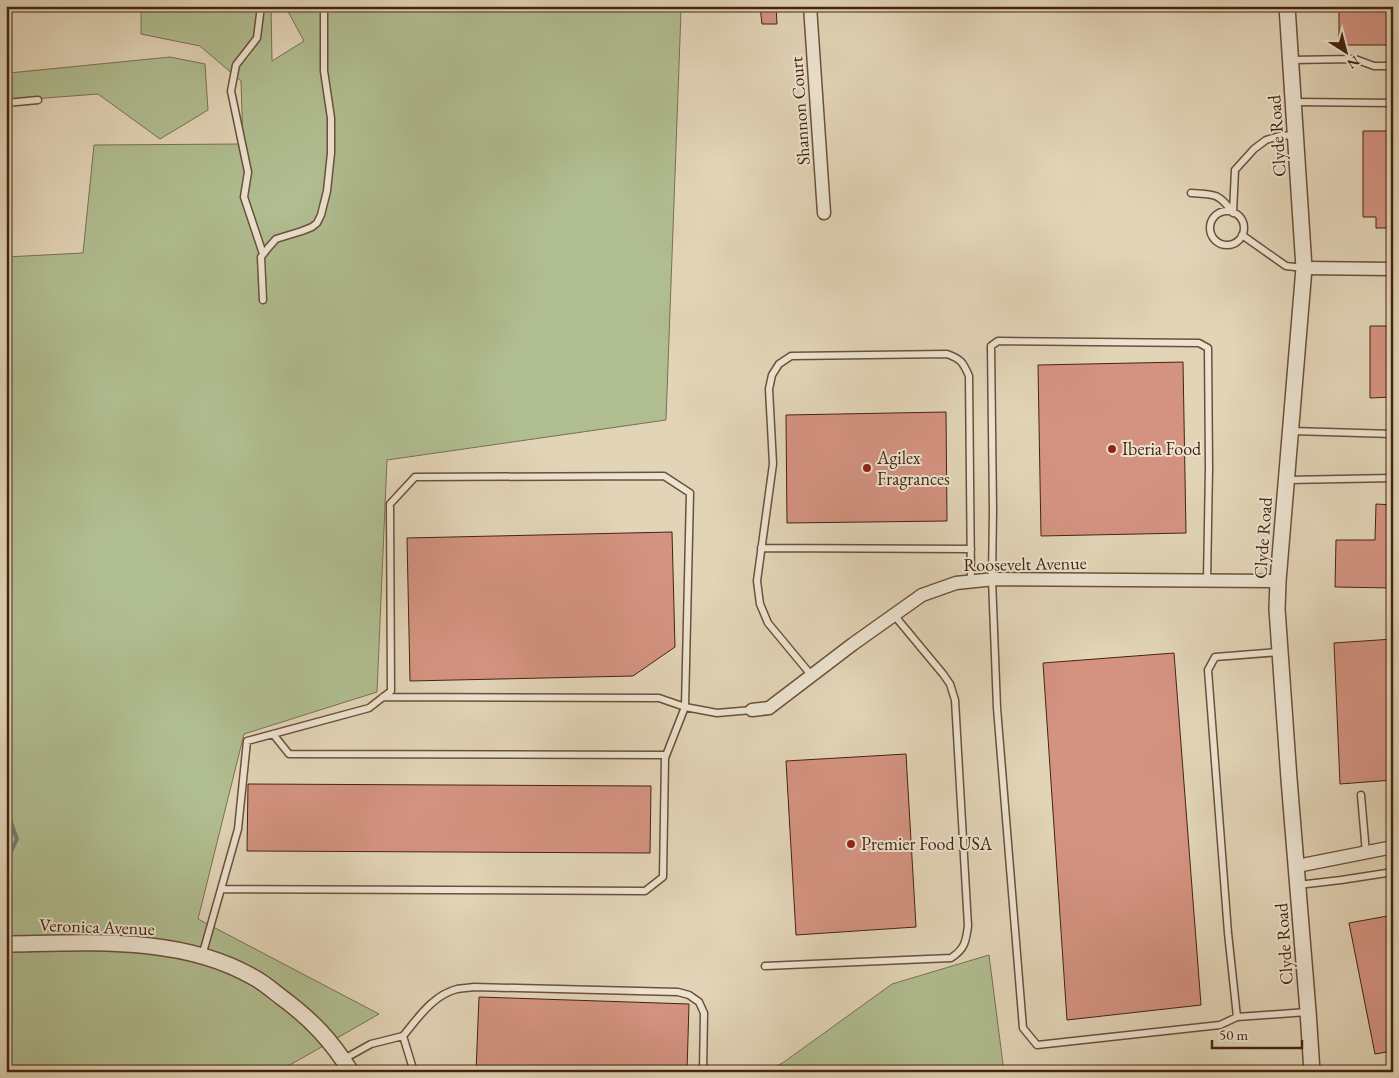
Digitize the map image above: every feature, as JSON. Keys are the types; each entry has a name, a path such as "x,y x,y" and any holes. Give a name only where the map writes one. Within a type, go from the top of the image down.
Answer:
{"street":[{"name":"Shannon Court","path":"810,6 824,213"},
{"name":"Clyde Road","path":"1287,6 1304,268 1277,609 1312,1072"},
{"path":"1304,268 1393,269"},
{"name":"Roosevelt Avenue","path":"752,710 769,708 853,644 922,595 956,582 992,579 1278,581"},
{"path":"1297,866 1393,848"},
{"name":"Veronica Avenue","path":"6,944 107,943 168,948 226,964 254,977 296,1008 318,1028 347,1066"}],"lane":[{"path":"261,6 256,38 236,65 231,90 248,172 244,197 263,254"},
{"path":"263,300 261,257 276,239 312,227 316,223 321,215 327,191 331,152 331,118 324,71 324,6"},
{"path":"1291,60 1355,59 1374,66 1393,66"},
{"path":"6,102 38,100"},
{"path":"1294,102 1393,103"},
{"path":"1233,213 1235,170 1254,149 1266,140 1279,136 1296,135"},
{"path":"1191,193 1210,194 1224,200 1233,213"},
{"path":"1228,211 1233,213 1238,215 1244,225 1242,235 1235,244 1218,243 1211,235 1211,224 1217,215 1228,211"},
{"path":"1242,235 1286,266 1304,268"},
{"path":"1207,581 1209,468 1208,348 1199,343 1008,341 998,341 991,346 992,579 997,708 1023,1028 1037,1045 1220,1025 1237,1017 1308,1011"},
{"path":"812,676 768,623 760,604 757,582 772,464 769,389 772,375 779,364 791,356 947,354 960,359 969,376 971,582"},
{"path":"1290,431 1393,434"},
{"path":"202,956 238,829 247,741 368,708 391,690 390,504 415,477 664,476 690,493 685,707 665,758 663,877 645,891 222,889"},
{"path":"1286,480 1393,478"},
{"path":"761,548 970,549"},
{"path":"765,966 951,958 958,954 967,939 968,926 955,700 950,684 943,674 894,615"},
{"path":"1237,1017 1228,933 1208,670 1214,657 1280,652"},
{"path":"383,697 658,698 685,707 717,713 752,710"},
{"path":"273,734 289,754 666,755"},
{"path":"1361,795 1366,853"},
{"path":"1298,885 1393,872"},
{"path":"347,1066 371,1044 403,1036 430,1005 443,994 458,989 474,987 678,992 690,995 699,1002 704,1013 703,1072"},
{"path":"403,1036 414,1072"}],"green space":[{"path":"6,6 12,6 9,73 170,57 205,64 208,110 160,139 98,94 6,101"},
{"path":"141,6 271,6 272,61 304,41 285,6 685,6 681,11 666,420 387,460 377,692 244,734 198,919 379,1014 276,1072 6,1072 6,257 83,253 94,145 243,144 241,81 200,46 141,34"},
{"path":"989,955 1004,1072 767,1072 784,1062 892,984"}],"building":[{"path":"760,6 776,6 777,24 762,24"},
{"path":"1339,6 1393,6 1393,45 1339,45"},
{"path":"1363,131 1393,131 1393,228 1376,228 1376,217 1363,217"},
{"path":"1370,326 1393,326 1393,397 1370,398"},
{"name":"Iberia Food","path":"1183,362 1186,533 1041,536 1038,365"},
{"name":"Agilex Fragrances","path":"946,412 947,521 787,523 786,415"},
{"path":"1376,504 1393,505 1393,588 1335,587 1336,540 1375,540"},
{"path":"672,532 675,647 633,676 410,681 407,538"},
{"path":"1393,639 1393,780 1340,784 1334,643"},
{"path":"1174,653 1201,1005 1067,1020 1043,663"},
{"name":"Premier Food USA","path":"906,754 916,927 796,935 786,761"},
{"path":"248,784 651,786 650,853 247,851"},
{"path":"1393,915 1393,1051 1375,1054 1349,923"},
{"path":"479,997 689,1004 687,1072 476,1072"}],"waterway":[{"path":"6,809 17,839 6,862"}],"place":[{"name":"Iberia Food","path":"1112,449"},
{"name":"Agilex Fragrances","path":"867,468"},
{"name":"Premier Food USA","path":"851,844"}]}
